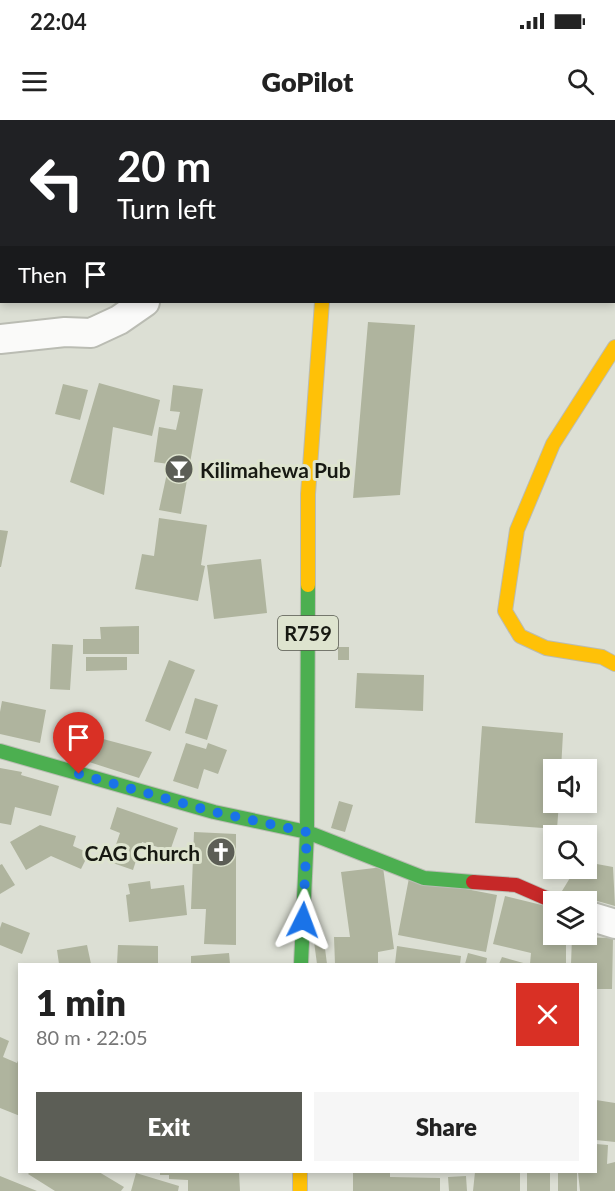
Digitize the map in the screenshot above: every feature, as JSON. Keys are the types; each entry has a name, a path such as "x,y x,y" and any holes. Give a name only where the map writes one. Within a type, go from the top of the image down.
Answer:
{"street":[{"path":"0,339 65,332 91,333 119,320 144,303"},
{"name":"R759","path":"302,963 307,832 308,494 322,303"},
{"path":"615,347 553,444 517,530 505,611 520,636 546,648 602,657 615,663"},
{"path":"0,751 214,812 307,832 424,878 516,885 543,897"},
{"path":"597,918 615,924"},
{"path":"300,1173 300,1191"}],"building":[{"path":"368,322 415,325 400,495 353,498"},
{"path":"99,383 160,400 152,436 113,427 104,495 70,482"},
{"path":"63,384 88,390 80,420 55,414"},
{"path":"173,385 203,389 181,514 159,510 169,464 154,462 159,427 176,430 180,412 170,411"},
{"path":"159,518 207,525 201,565 205,566 198,601 135,589 142,554 154,556"},
{"path":"0,530 8,531 1,567 0,567"},
{"path":"261,559 267,613 214,619 207,565"},
{"path":"139,626 139,654 83,654 83,639 101,639 100,627"},
{"path":"52,644 73,645 70,690 50,689"},
{"path":"338,647 349,647 349,660 338,660"},
{"path":"86,657 127,657 127,670 86,671"},
{"path":"169,660 195,670 170,731 145,721"},
{"path":"357,673 424,675 423,711 355,708"},
{"path":"195,698 218,705 207,740 185,733"},
{"path":"2,701 46,710 40,743 0,734"},
{"path":"482,726 563,733 562,759 543,759 543,813 558,813 557,825 543,825 543,828 475,823"},
{"path":"73,731 152,752 139,778 64,754"},
{"path":"186,743 206,749 208,743 227,750 218,774 204,769 198,789 173,781"},
{"path":"0,768 22,772 21,775 59,786 51,816 15,807 11,825 0,823"},
{"path":"339,801 353,805 345,832 331,828"},
{"path":"117,807 178,828 170,851 142,842 133,870 110,862 120,833 110,829"},
{"path":"40,825 76,836 73,846 89,853 81,869 51,856 26,870 10,842"},
{"path":"194,832 236,834 236,945 204,944 206,909 191,909"},
{"path":"2,864 15,885 0,894 0,865"},
{"path":"597,864 613,867 615,906 597,901 597,891 562,891 569,879 597,879"},
{"path":"383,867 394,949 378,952 378,963 335,963 334,937 350,937 341,872"},
{"path":"409,878 497,895 486,952 398,935"},
{"path":"150,881 151,889 184,885 187,915 129,922 126,895 130,894 128,884"},
{"path":"505,896 543,905 543,945 566,945 566,963 530,963 531,953 493,944"},
{"path":"2,922 30,933 22,954 0,945"},
{"path":"323,933 327,963 317,963 313,934"},
{"path":"597,938 613,938 612,989 597,989 597,963 571,963 572,945 597,945"},
{"path":"87,945 91,963 59,963 57,950"},
{"path":"118,945 158,946 158,963 117,963"},
{"path":"397,946 461,956 460,963 395,963"},
{"path":"229,953 230,963 191,963 191,956"},
{"path":"468,953 487,958 486,963 465,963"},
{"path":"502,957 523,963 499,963"},
{"path":"0,1037 9,1041 3,1057 17,1063 18,1061 18,1115 0,1108"},
{"path":"597,1100 615,1103 615,1142 597,1140"},
{"path":"597,1144 608,1145 607,1164 615,1162 615,1191 580,1191 578,1173 597,1173"},
{"path":"101,1173 124,1187 121,1191 55,1191 28,1174"},
{"path":"136,1173 179,1186 178,1191 131,1191"},
{"path":"160,1173 239,1173 240,1191 188,1191 188,1180 169,1179 169,1175 160,1175"},
{"path":"353,1173 390,1173 390,1177 440,1178 440,1191 353,1191"},
{"path":"475,1173 520,1173 520,1191 473,1191"},
{"path":"527,1173 550,1173 550,1191 527,1191"},
{"path":"558,1173 577,1173 577,1191 558,1191"},
{"path":"0,1176 37,1191 0,1191"},
{"path":"466,1176 467,1191 449,1191 448,1177"}],"traffic: fast":[{"path":"301,963 307,832 308,585"},
{"path":"0,751 214,812 307,832 424,878 473,882"}],"traffic: slow":[{"path":"308,585 308,494 322,303"},
{"path":"615,347 553,444 517,530 505,611 520,636 546,648 602,657 615,664"},
{"path":"300,1173 300,1191"}],"traffic: jam":[{"path":"473,882 516,885 543,897"}],"place":[{"name":"Kilimahewa Pub","path":"179,469"},
{"name":"CAG Church","path":"221,852"}],"route":[{"path":"79,774 214,812 307,832 303,920"}]}
